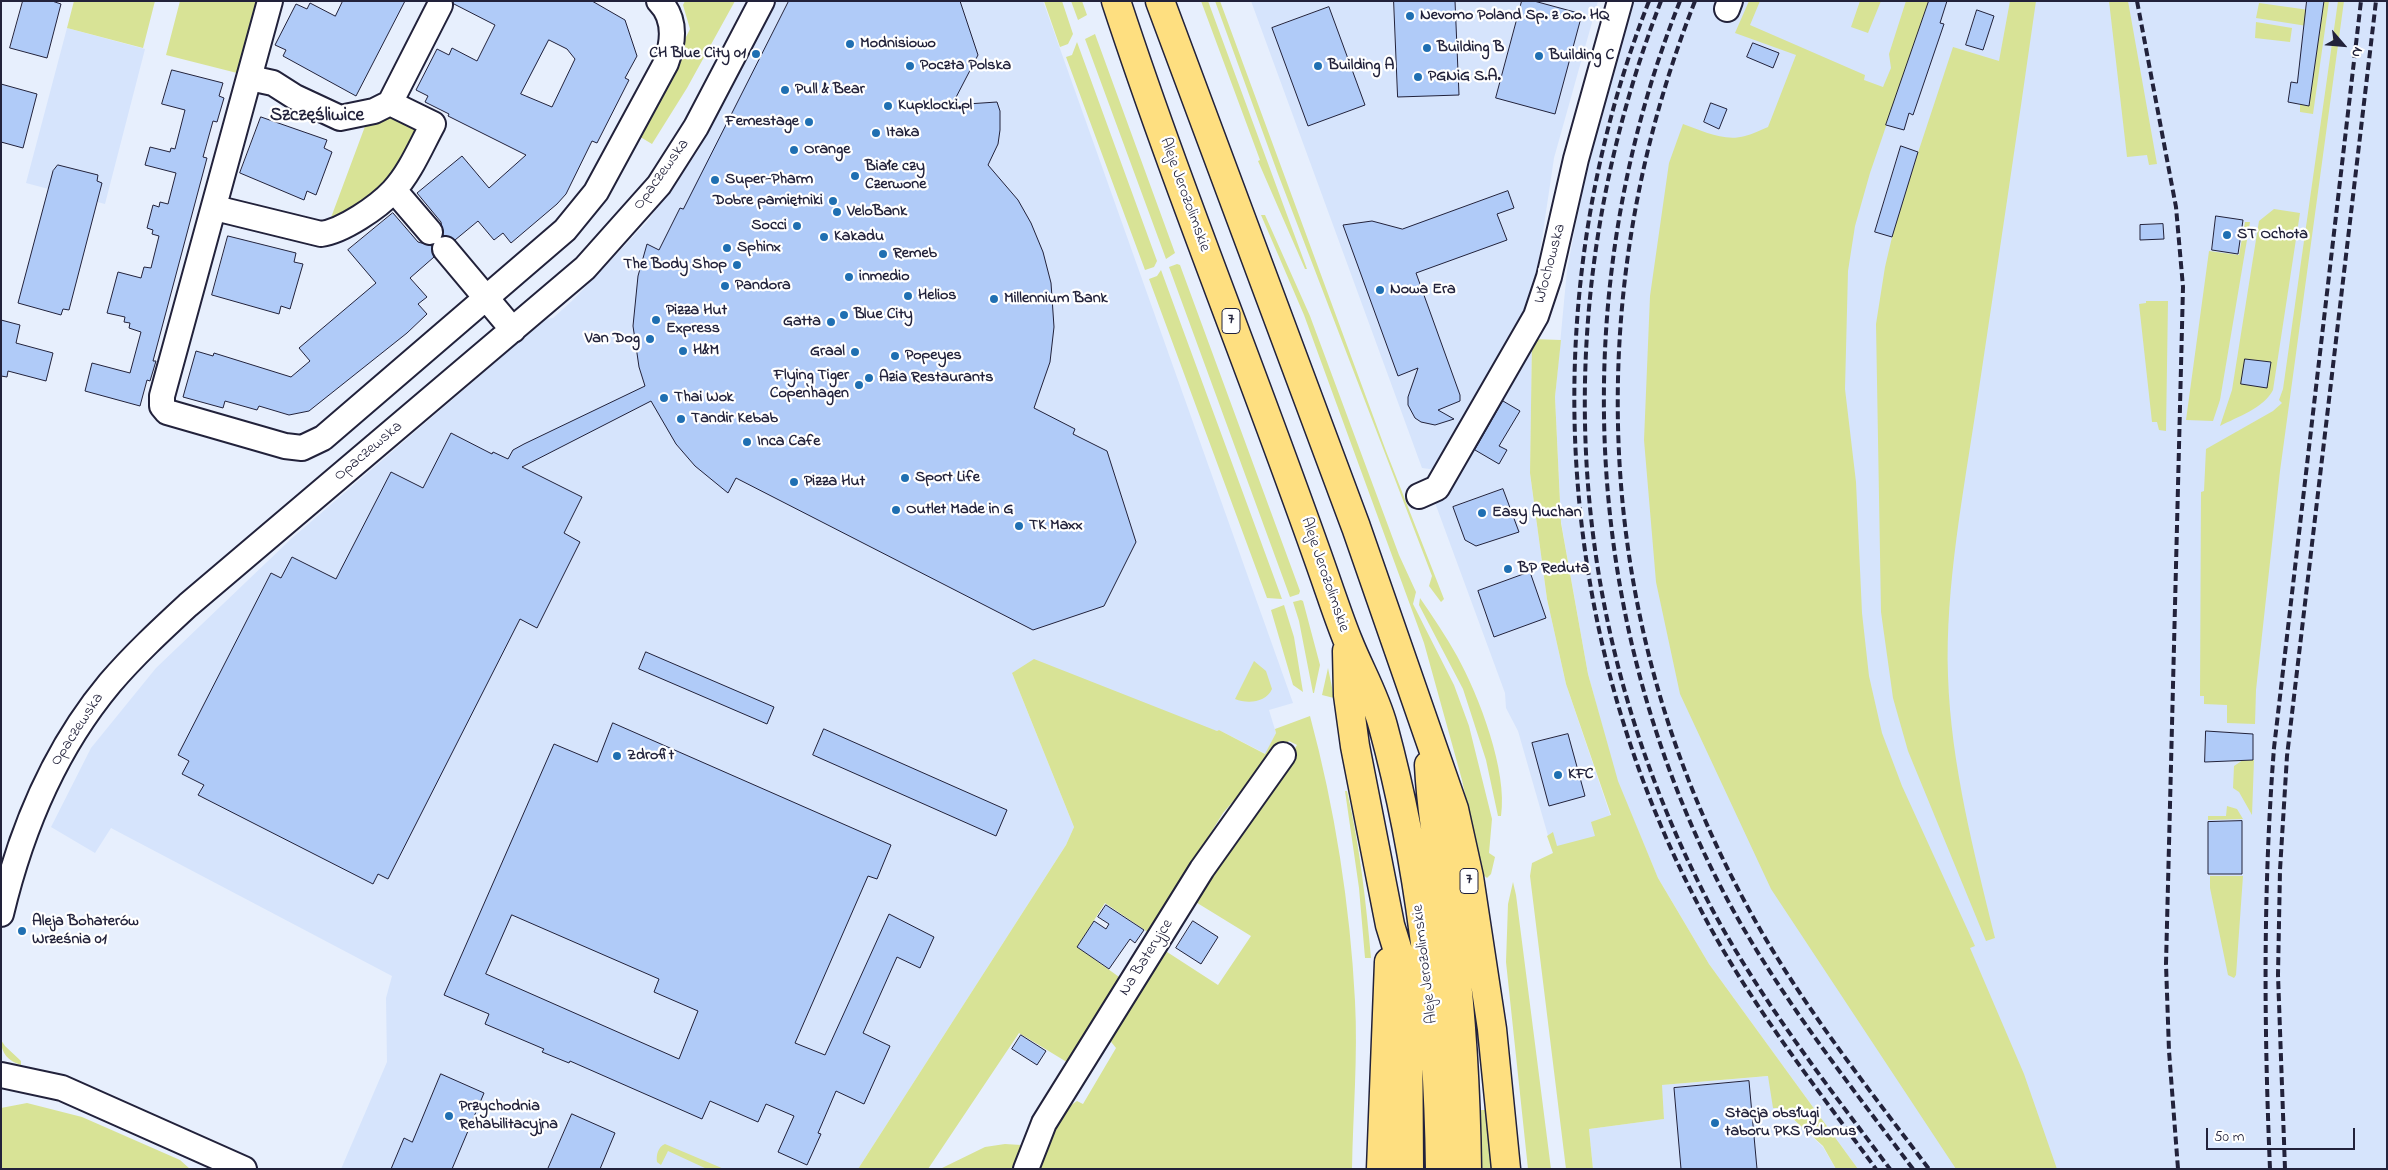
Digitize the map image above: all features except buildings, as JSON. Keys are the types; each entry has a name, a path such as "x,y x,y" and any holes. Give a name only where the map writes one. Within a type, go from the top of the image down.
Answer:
{"main road":[{"name":"Aleje Jerozolimskie","path":"1116,1 1142,79 1304,517 1347,640 1382,724 1411,854 1431,990 1438,1097 1440,1169"},
{"name":"Aleje Jerozolimskie","path":"1160,1 1356,527 1409,678 1427,738 1454,809 1467,868 1492,1029 1506,1169"},
{"name":"7","path":"1347,640 1348,695 1355,746 1390,925 1402,964 1410,1027 1408,1169"},
{"name":"Aleje Jerozolimskie","path":"1427,738 1431,808 1453,946 1459,1003 1466,1101 1467,1169"},
{"name":"Aleje Jerozolimskie","path":"1381,1169 1390,925"}],"street":[{"path":"270,1 215,208 162,396 162,406 167,412 285,446 302,448 311,446 323,438 547,247 588,204 666,62 672,47 673,32 670,18 658,1"},
{"name":"Opaczewska","path":"1,914 18,850 37,801 51,772 77,729 109,684 136,654 188,605 585,268 659,185 696,127 762,1"},
{"name":"Włochowska","path":"1419,496 1437,488 1536,316 1549,277 1576,159 1620,1"},
{"path":"250,78 273,83 295,97 340,118 374,111 390,103 440,5"},
{"path":"215,208 321,234 334,232 348,224 394,190 433,124 390,103"},
{"path":"394,190 513,330"},
{"name":"Na Bateryjce","path":"1026,1169 1044,1123 1202,869 1283,756"},
{"path":"1,1075 62,1088 244,1169"}],"shaded area":[{"name":"Blue City","path":"772,1 1043,1 1293,703 1269,710 1276,733 1266,754 1219,730 1012,673 1074,827 1066,845 858,1169 341,1169 387,1062 386,998 392,976 111,828 95,853 51,827 91,748 156,668 291,539 504,355 508,347 537,320 553,318 574,299 647,222 698,151"},
{"path":"1251,1 1598,1 1554,158 1532,306 1437,470 1422,468"},
{"path":"1633,1 2387,1 2387,1169 1858,1169 1709,964 1658,878 1617,781 1588,674 1561,522 1555,397 1567,270 1590,150"},
{"path":"67,28 145,49 105,204 26,183"},
{"path":"1532,339 1530,473 1547,599 1566,684 1619,841 1553,853 1518,731 1506,708 1505,693 1434,500"},
{"path":"1769,1076 1781,1108 1823,1147 1836,1169 1593,1169 1589,1129 1664,1119 1661,1085"}],"green space":[{"path":"74,1 155,1 143,48 67,28"},
{"path":"180,1 261,1 241,74 166,55"},
{"path":"685,1 735,1 687,88 652,144 637,135 690,29 683,5"},
{"path":"1044,1 1062,1 1073,34 1068,44 1060,47"},
{"path":"1071,1 1082,1 1087,15 1078,20"},
{"path":"1201,1 1208,1 1307,269 1305,269 1258,161 1260,160"},
{"path":"1215,1 1220,1 1386,451 1444,599 1441,602 1429,586 1432,576 1278,174"},
{"path":"1749,1 1760,1 1750,25 1865,75 1864,80 1883,87 1891,68 1889,54 1906,1 1929,1 1870,173 1855,226 1848,271 1845,389 1856,482 1862,613 1869,676 1882,733 1902,786 1975,946 1970,948 2024,1074 2057,1169 1956,1169 1771,889 1680,694 1656,582 1644,440 1650,296 1669,163 1683,124 1729,138 1745,136 1768,127 1796,55 1735,33"},
{"path":"1860,1 1881,1 1868,33 1851,27"},
{"path":"2010,1 2036,1 1956,538 1949,608 1948,642 1950,709 1959,775 1972,841 1995,938 1986,941 1908,751 1893,698 1881,612 1876,324 1885,267 1897,216 1953,47 1999,61"},
{"path":"2109,1 2128,1 2157,164 2149,165 2147,155 2127,157"},
{"path":"2324,1 2329,1 2313,114 2300,112 2300,104 2309,105"},
{"path":"2338,1 2344,1 2280,471 2256,690 2255,724 2227,723 2227,705 2204,704 2204,696 2200,696 2201,492 2204,491 2206,449 2273,411 2282,403 2279,400 2283,389"},
{"path":"2259,3 2309,10 2307,26 2256,18"},
{"path":"2256,22 2292,28 2290,42 2255,38"},
{"path":"1095,34 1175,253 1166,259 1085,39"},
{"path":"1077,42 1157,261 1154,267 1145,270 1066,57 1072,55"},
{"path":"397,114 414,121 418,141 390,184 329,223 367,121"},
{"path":"2274,209 2300,213 2273,390 2257,407 2220,426 2232,390 2259,221"},
{"path":"1261,215 1265,215 1310,316 1399,555 1416,592 1413,604 1454,685 1469,726 1492,819 1489,853 1495,857 1491,874 1487,878 1482,874 1462,780 1424,643 1304,315"},
{"path":"2245,222 2250,222 2220,400 2213,421 2186,420 2209,251 2239,255"},
{"path":"1177,264 1180,265 1300,591 1299,594 1290,597 1169,267"},
{"path":"1161,270 1282,599 1267,598 1149,279 1157,276"},
{"path":"2146,301 2168,301 2166,431 2159,430 2157,422 2152,422 2139,304 2146,303"},
{"path":"1532,339 1561,340 1555,397 1561,523 1588,674 1618,781 1658,878 1709,964 1858,1169 1836,1169 1823,1146 1781,1108 1773,1108 1768,1076 1662,1085 1664,1119 1589,1129 1593,1169 1566,1169 1530,876 1532,863 1553,853 1547,836 1553,832 1557,846 1595,836 1591,822 1611,815 1566,684 1547,599 1530,473"},
{"path":"1420,598 1457,656 1482,712 1496,756 1502,798 1501,816 1498,816 1486,760 1463,689 1419,605"},
{"path":"1303,601 1320,665 1314,693 1299,621 1293,602"},
{"path":"1284,605 1294,637 1303,692 1293,685 1271,610"},
{"path":"1034,659 1217,731 1219,730 1265,754 1276,733 1275,729 1310,716 1334,822 1345,893 1353,965 1356,1064 1352,1169 1032,1169 1064,1110 1077,1101 1083,1104 1116,1048 1108,1038 1164,950 1218,985 1251,936 1194,901 1297,745 1289,741 1276,756 1269,760 1223,813 1149,933 1105,903 1077,947 1122,979 1070,1064 1019,1033 928,1169 858,1169 1066,845 1074,827 1012,673"},
{"path":"1254,661 1266,671 1272,689 1261,700 1245,702 1235,699"},
{"path":"1328,668 1334,697 1334,698 1322,695"},
{"path":"2243,760 2254,760 2252,815 2239,792 2233,788 2234,766"},
{"path":"1345,791 1347,791 1352,812 1359,854 1371,958 1365,958 1359,888"},
{"path":"2227,806 2237,809 2243,819 2208,820 2208,816 2226,816"},
{"path":"2210,876 2243,876 2236,975 2234,978 2228,975 2210,888"},
{"path":"1513,882 1551,1169 1528,1169 1506,962 1508,904"},
{"path":"1,1040 21,1061 21,1065 6,1056 2,1049"},
{"path":"27,1103 82,1117 180,1160 190,1169 1,1169 1,1108"},
{"path":"1480,1110 1488,1110 1493,1169 1481,1169"},
{"path":"665,1144 724,1169 707,1169 668,1151 661,1165 657,1162 657,1154 659,1149"},
{"path":"1005,1144 1021,1145 1015,1169 940,1169 985,1147"}],"railway":[{"path":"1649,1 1612,114 1587,229 1576,346 1576,463 1589,580 1615,694 1653,806 1703,914 1763,1013 1876,1169"},
{"path":"1661,1 1624,115 1599,230 1586,345 1586,461 1599,575 1624,689 1662,800 1712,909 1731,943 1774,1010 1890,1169"},
{"path":"1680,1 1642,113 1618,228 1605,345 1606,462 1619,578 1644,692 1682,803 1733,910 1796,1010 1913,1169"},
{"path":"1695,1 1657,114 1632,228 1619,343 1619,458 1632,573 1657,686 1695,796 1746,904 1787,974 1809,1007 1856,1073 1929,1169"},
{"path":"2137,1 2176,207 2183,287 2166,964 2169,1051 2178,1169"},
{"path":"2270,1169 2266,906 2274,748 2361,1"},
{"path":"2285,1169 2278,975 2280,870 2287,756 2376,1"}],"place":[{"name":"Nevomo Poland Sp. z o.o. HQ","path":"1410,16"},
{"name":"Modnisiowo","path":"850,44"},
{"name":"Building B","path":"1427,48"},
{"name":"CH Blue City 01","path":"756,54"},
{"name":"Building C","path":"1539,56"},
{"name":"Poczta Polska","path":"910,66"},
{"name":"Building A","path":"1318,66"},
{"name":"PGNiG S.A.","path":"1418,77"},
{"name":"Pull & Bear","path":"785,90"},
{"name":"Kupklocki.pl","path":"888,106"},
{"name":"Femestage","path":"809,122"},
{"name":"Itaka","path":"876,133"},
{"name":"Orange","path":"794,150"},
{"name":"Białe czy Czerwone","path":"855,176"},
{"name":"Super-Pharm","path":"715,180"},
{"name":"Dobre pamiętniki","path":"833,201"},
{"name":"VeloBank","path":"837,212"},
{"name":"Socci","path":"797,226"},
{"name":"ST Ochota","path":"2227,235"},
{"name":"Kakadu","path":"824,237"},
{"name":"Sphinx","path":"727,248"},
{"name":"Remeb","path":"883,254"},
{"name":"The Body Shop","path":"737,265"},
{"name":"inmedio","path":"849,277"},
{"name":"Pandora","path":"725,286"},
{"name":"Nowa Era","path":"1380,290"},
{"name":"Helios","path":"908,296"},
{"name":"Millennium Bank","path":"994,299"},
{"name":"Blue City","path":"844,315"},
{"name":"Pizza Hut Express","path":"656,320"},
{"name":"Gatta","path":"831,322"},
{"name":"Van Dog","path":"650,339"},
{"name":"H&M","path":"683,351"},
{"name":"Graal","path":"855,352"},
{"name":"Popeyes","path":"895,356"},
{"name":"Azia Restaurants","path":"869,378"},
{"name":"Flying Tiger Copenhagen","path":"859,385"},
{"name":"Thai Wok","path":"664,398"},
{"name":"Tandir Kebab","path":"681,419"},
{"name":"Inca Cafe","path":"747,442"},
{"name":"Sport Life","path":"905,478"},
{"name":"Pizza Hut","path":"794,482"},
{"name":"Outlet Made in G","path":"896,510"},
{"name":"Easy Auchan","path":"1482,513"},
{"name":"TK Maxx","path":"1019,526"},
{"name":"BP Reduta","path":"1508,569"},
{"name":"Zdrofit","path":"617,756"},
{"name":"KFC","path":"1558,775"},
{"name":"Aleja Bohaterów Września 01","path":"22,931"},
{"name":"Przychodnia Rehabilitacyjna","path":"449,1116"},
{"name":"Stacja obsługi taboru PKS Polonus","path":"1715,1123"}],"district":[{"name":"Szczęśliwice","path":"317,117"}]}
